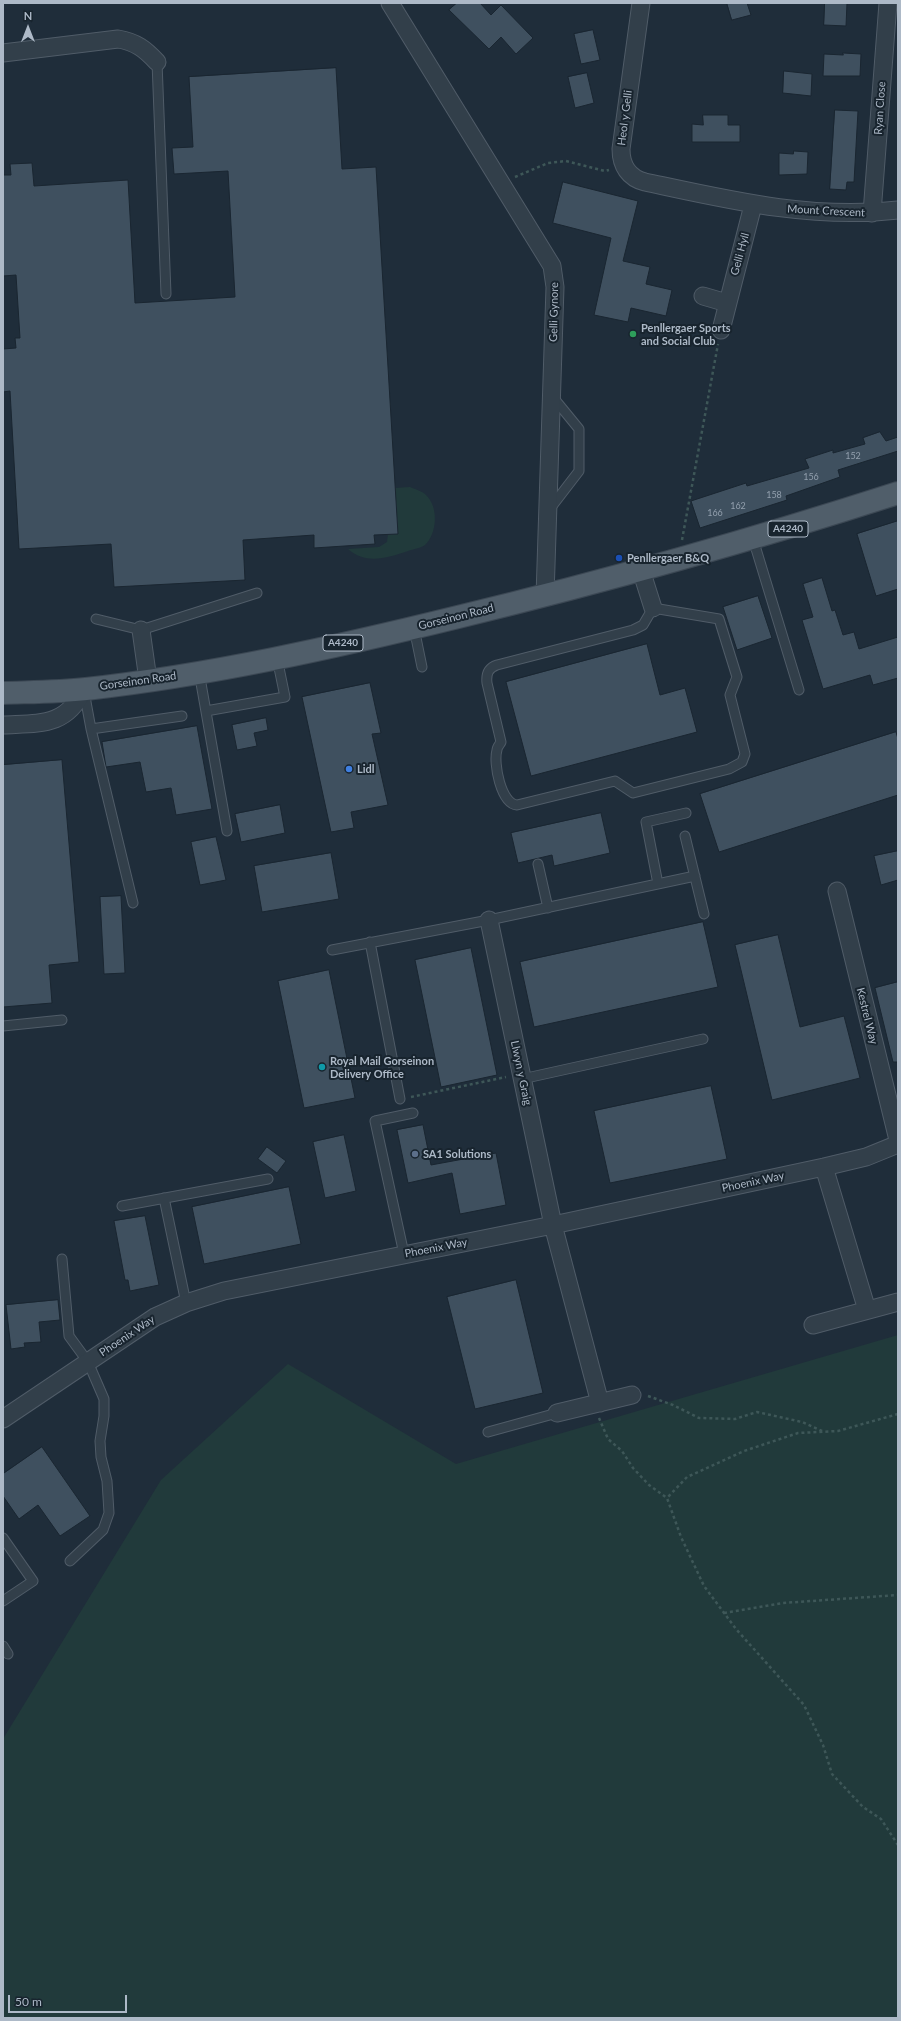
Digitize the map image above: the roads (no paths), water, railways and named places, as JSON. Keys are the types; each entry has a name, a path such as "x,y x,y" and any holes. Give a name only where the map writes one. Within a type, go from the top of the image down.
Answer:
{"main road":[{"name":"Gorseinon Road","path":"3,693 84,689 199,672 277,658 414,628 545,596 678,560 753,539 898,493"}],"street":[{"name":"Gelli Gynore","path":"390,3 547,257 554,274 555,287 552,395 545,596"},
{"name":"Heol y Gelli","path":"641,3 622,142 621,157 623,165 629,174 638,180 753,205"},
{"name":"Ryan Close","path":"872,213 888,3"},
{"path":"3,53 118,39 130,41 146,49 157,62"},
{"name":"Mount Crescent","path":"753,205 826,213 872,213 898,210"},
{"name":"Gelli Hyll","path":"721,330 753,205"},
{"path":"704,296 727,303"},
{"path":"641,570 652,608"},
{"path":"140,630 148,680"},
{"path":"3,725 44,722 60,718 75,706 84,689"},
{"name":"Kestrel Way","path":"837,891 898,1140"},
{"name":"Llwyn y Graig","path":"489,920 553,1225 597,1404"},
{"name":"Phoenix Way","path":"3,1419 155,1317 186,1303 224,1290 553,1225 824,1167 866,1156 898,1144"},
{"path":"824,1167 867,1310"},
{"path":"813,1325 898,1302"},
{"path":"558,1413 632,1395"}],"lane":[{"path":"157,62 166,294"},
{"path":"548,511 579,472 579,429 552,395"},
{"path":"753,539 799,690"},
{"path":"96,619 140,630 257,593"},
{"path":"652,608 720,619 736,677 730,695 745,754 742,762 729,769 633,793 615,781 517,805 512,804 504,795 497,772 496,751 501,740 487,683 487,675 489,670 497,665 633,630 643,625 652,608"},
{"path":"414,628 422,667"},
{"path":"206,711 285,697 277,658"},
{"path":"199,672 227,831"},
{"path":"84,689 91,728 133,903"},
{"path":"91,728 182,716"},
{"path":"658,884 646,822 686,813"},
{"path":"685,836 704,914"},
{"path":"538,864 548,908"},
{"path":"332,950 548,908 695,876"},
{"path":"370,942 400,1099"},
{"path":"3,1026 62,1020"},
{"path":"521,1076 703,1039"},
{"path":"404,1254 375,1121 413,1113"},
{"path":"122,1206 268,1179"},
{"path":"164,1198 186,1303"},
{"path":"62,1259 69,1336 88,1362 104,1399 104,1416 100,1446 101,1458 107,1481 109,1513 103,1530 70,1561"},
{"path":"488,1432 558,1413"},
{"path":"3,1538 33,1581 3,1602"},
{"path":"3,1646 8,1654"}],"place":[{"name":"Penllergaer Sports and Social Club","path":"633,334"},
{"name":"Penllergaer B&Q","path":"619,558"},
{"name":"Lidl","path":"349,769"},
{"name":"Royal Mail Gorseinon Delivery Office","path":"322,1067"},
{"name":"SA1 Solutions","path":"415,1154"}]}
